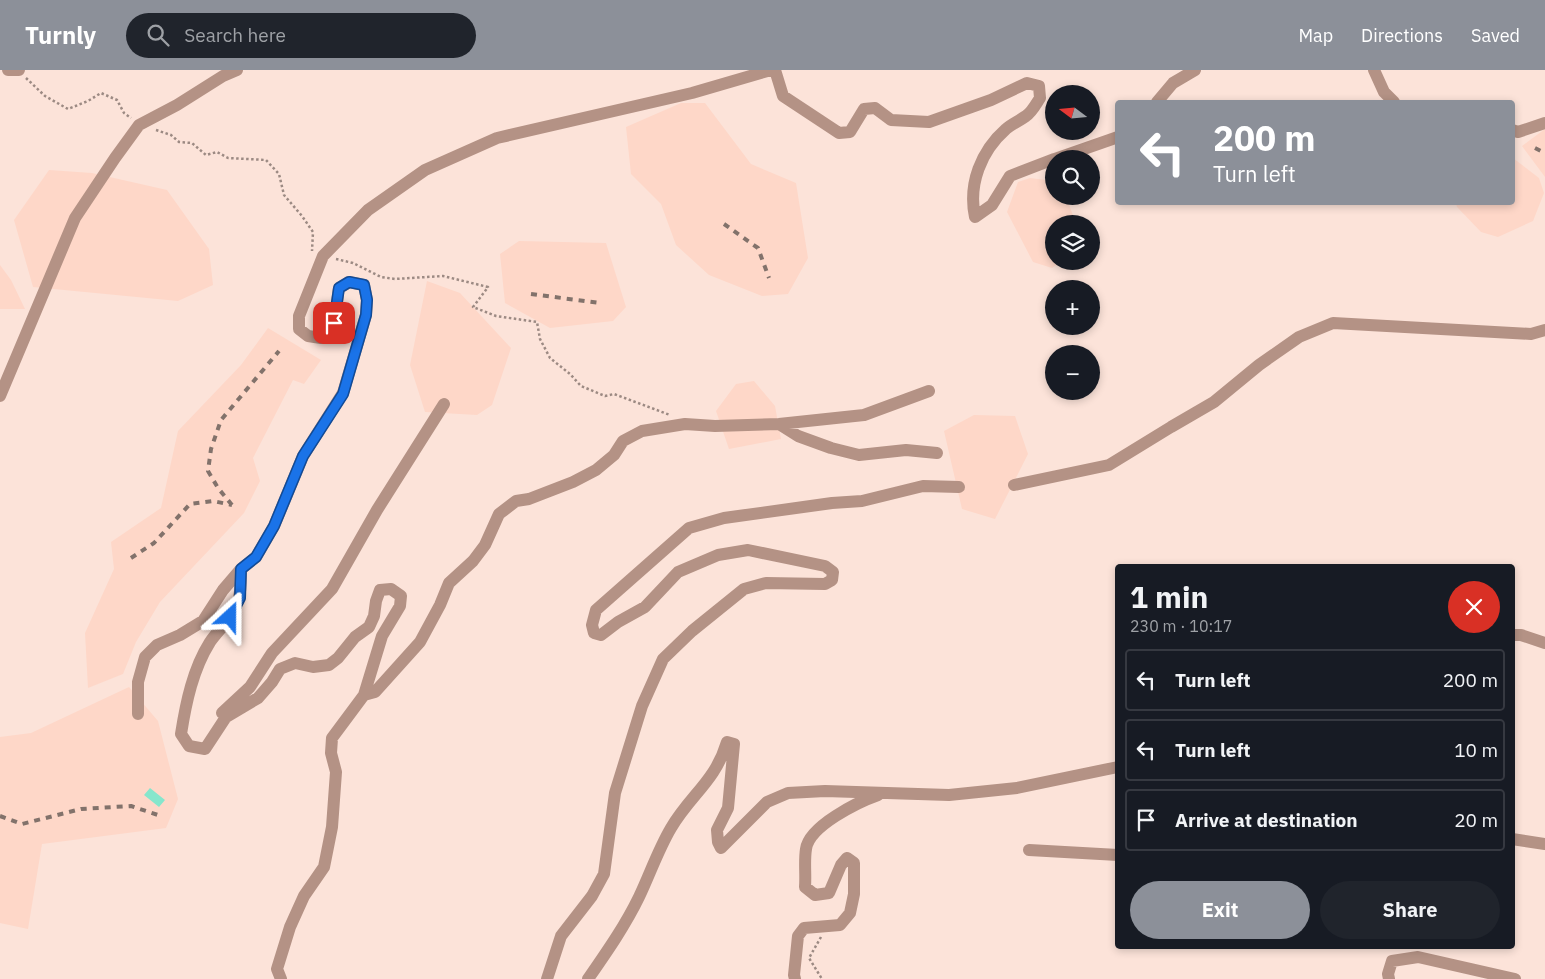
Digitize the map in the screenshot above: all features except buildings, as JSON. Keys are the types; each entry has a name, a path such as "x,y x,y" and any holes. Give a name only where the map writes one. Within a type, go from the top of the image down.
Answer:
{"lane":[{"path":"8,70 19,70"},
{"path":"0,396 75,218 139,124 177,106 223,76 237,70"},
{"path":"138,714 138,682 145,657 158,645 180,635 203,621 223,590 241,569 256,557 274,526 303,456 343,394 366,315 367,300 364,285 349,282 339,288 334,323 321,338 308,336 299,329 299,316 323,256 368,210 425,170 497,138 692,93 771,70"},
{"path":"775,70 783,96 839,132 850,132 864,109 875,108 891,120 929,122 991,100 1027,83 1039,86 1040,98 1028,115 1008,127 982,158 975,180 972,201 975,217 992,205 1010,176 1045,162"},
{"path":"1159,100 1173,83 1194,70"},
{"path":"1374,70 1384,92 1392,100"},
{"path":"1515,131 1518,132 1545,123"},
{"path":"1080,150 1115,138"},
{"path":"1014,484 1109,465 1214,402 1259,365 1299,337 1333,324 1531,334 1545,330"},
{"path":"364,695 375,692 420,642 440,605 449,583 473,561 485,545 499,514 516,501 538,495 596,470 614,454 623,441 642,431 685,424 715,426 779,424 864,415 929,391"},
{"path":"212,737 218,716 250,687 272,653 332,589 378,510 444,404"},
{"path":"779,424 798,436 830,448 859,455 906,450 938,453"},
{"path":"547,979 561,936 592,896 604,874 615,793 642,706 662,659 692,631 744,589 766,583 825,584 832,580 833,572 825,566 748,550 725,553 678,572 645,607 618,622 601,635 594,632 592,625 596,610 689,528 724,518 832,503 862,501 923,486 959,487"},
{"path":"241,569 240,598 230,617 210,641 196,671 185,707 181,734 190,746 205,749 226,717 258,698 280,669 295,663 313,667 329,664 338,658 355,637 369,627 374,616 376,600 380,590 391,589 401,596 400,606 382,636 364,695 332,738 331,753 336,772 332,827 324,867 304,896 290,927 278,969 281,979"},
{"path":"1515,636 1521,635 1545,643"},
{"path":"588,979 639,897 660,846 682,808 704,787 716,771 727,742 734,744 728,808 716,830 721,848 768,802 788,792 885,792 949,795 1017,788 1115,768"},
{"path":"796,979 794,975 798,936 804,928 840,925 850,913 854,894 854,863 847,858 829,893 815,895 805,887 806,848 810,836 857,802 885,792"},
{"path":"1515,839 1545,844"},
{"path":"1029,850 1115,855"},
{"path":"1390,979 1388,974 1392,961 1418,957 1516,979"}],"path":[{"path":"822,979 809,958 828,926"}],"shaded area":[{"path":"681,103 705,103 751,164 796,183 808,258 788,294 762,296 709,275 676,245 661,204 631,174 626,127"},
{"path":"1545,129 1545,177 1522,146"},
{"path":"1515,160 1539,178 1544,193 1533,221 1498,237 1481,232 1456,205 1515,205"},
{"path":"49,170 92,173 167,190 209,249 213,285 178,301 33,287 14,220"},
{"path":"1030,178 1045,180 1045,205 1069,205 1073,215 1045,215 1045,266 1033,262 1007,212 1018,182"},
{"path":"519,241 606,243 626,307 613,321 550,328 505,303 500,254"},
{"path":"0,265 11,280 25,309 0,309"},
{"path":"427,281 460,293 511,348 492,405 477,415 425,412 410,365"},
{"path":"268,328 321,360 304,384 293,380 253,458 260,481 244,513 160,602 136,642 123,674 88,688 85,633 114,569 111,542 161,508 178,431 241,365"},
{"path":"754,381 775,406 781,439 729,449 716,411 736,384"},
{"path":"974,415 1015,416 1028,454 995,519 962,509 944,431"},
{"path":"129,687 158,721 178,799 166,828 42,844 28,929 0,923 0,737 31,733"}],"railway":[{"path":"1535,148 1545,153"},
{"path":"724,224 758,248 769,278"},
{"path":"531,294 600,303"},
{"path":"232,505 218,488 208,471 211,449 221,420 279,351"},
{"path":"131,558 154,543 190,504 213,501 232,505"},
{"path":"0,816 22,824 81,809 131,806 158,815"}],"route":[{"path":"230,617 240,598 241,569 256,557 274,526 303,456 343,394 366,315 367,300 364,285 349,282 339,288 334,323"}]}
